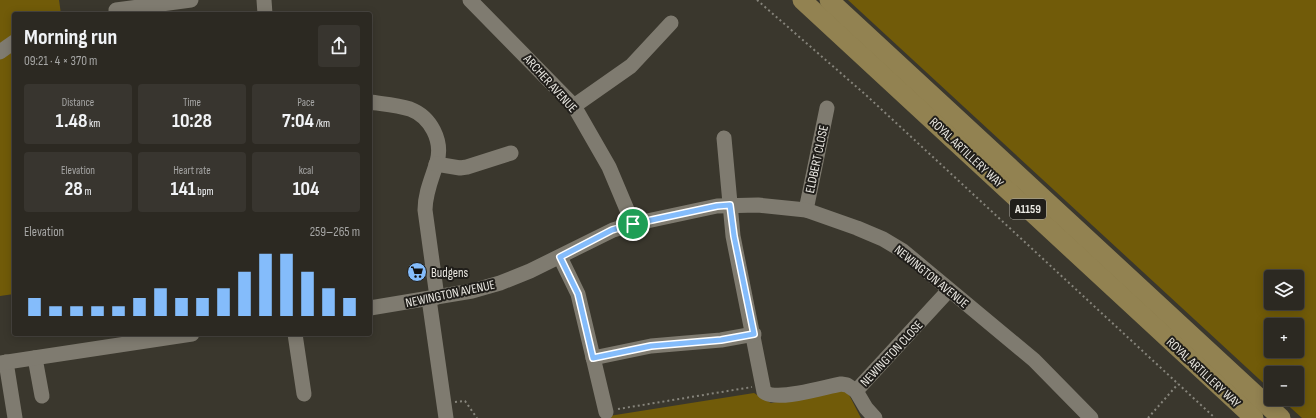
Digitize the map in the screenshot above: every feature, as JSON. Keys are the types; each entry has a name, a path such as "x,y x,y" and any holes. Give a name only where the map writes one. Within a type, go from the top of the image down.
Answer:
{"main road":[{"name":"ROYAL ARTILLERY WAY","path":"802,0 1254,418"},
{"name":"ROYAL ARTILLERY WAY","path":"829,0 1281,418"}],"street":[{"path":"115,10 191,0"},
{"path":"264,0 265,12"},
{"name":"ARCHER AVENUE","path":"470,0 574,106 608,167 633,224"},
{"path":"574,106 628,69 671,23"},
{"path":"0,52 12,43"},
{"path":"372,102 400,106 412,110 424,118 435,133 438,141 439,151 425,200 433,298 445,411"},
{"name":"ELDBERT CLOSE","path":"806,210 827,108"},
{"path":"724,138 734,236 764,392 772,396 841,384 847,385 856,391"},
{"path":"436,164 460,168 468,167 511,153"},
{"name":"NEWINGTON AVENUE","path":"372,308 472,291 530,271 612,230 633,224 717,206 758,205 806,210 842,222 883,239 903,251 1034,360 1091,418"},
{"path":"560,257 578,294 606,412"},
{"name":"NEWINGTON CLOSE","path":"876,418 866,408 856,391 949,290"},
{"path":"593,358 651,346 721,340 754,334"},
{"path":"15,418 3,363 179,336"},
{"path":"294,336 304,394"},
{"path":"35,358 42,396"}],"path":[{"path":"757,0 867,96 1215,418"},
{"path":"1148,418 1178,384"},
{"path":"606,412 763,386"},
{"path":"445,411 465,401 476,418"}],"shaded area":[{"path":"0,0 59,0 61,12 12,12 12,294 0,296"},
{"path":"848,0 1316,0 1316,418 1302,418 1289,406 1304,406 1304,366 1264,366 1264,384"},
{"path":"846,389 861,418 606,418 609,416 754,393 771,403"}],"place":[{"name":"Budgens","path":"417,272"}],"route":[{"path":"730,205 734,236 754,334 721,340 651,346 593,358 578,294 560,257 612,230 633,224 717,206 730,205"}]}
